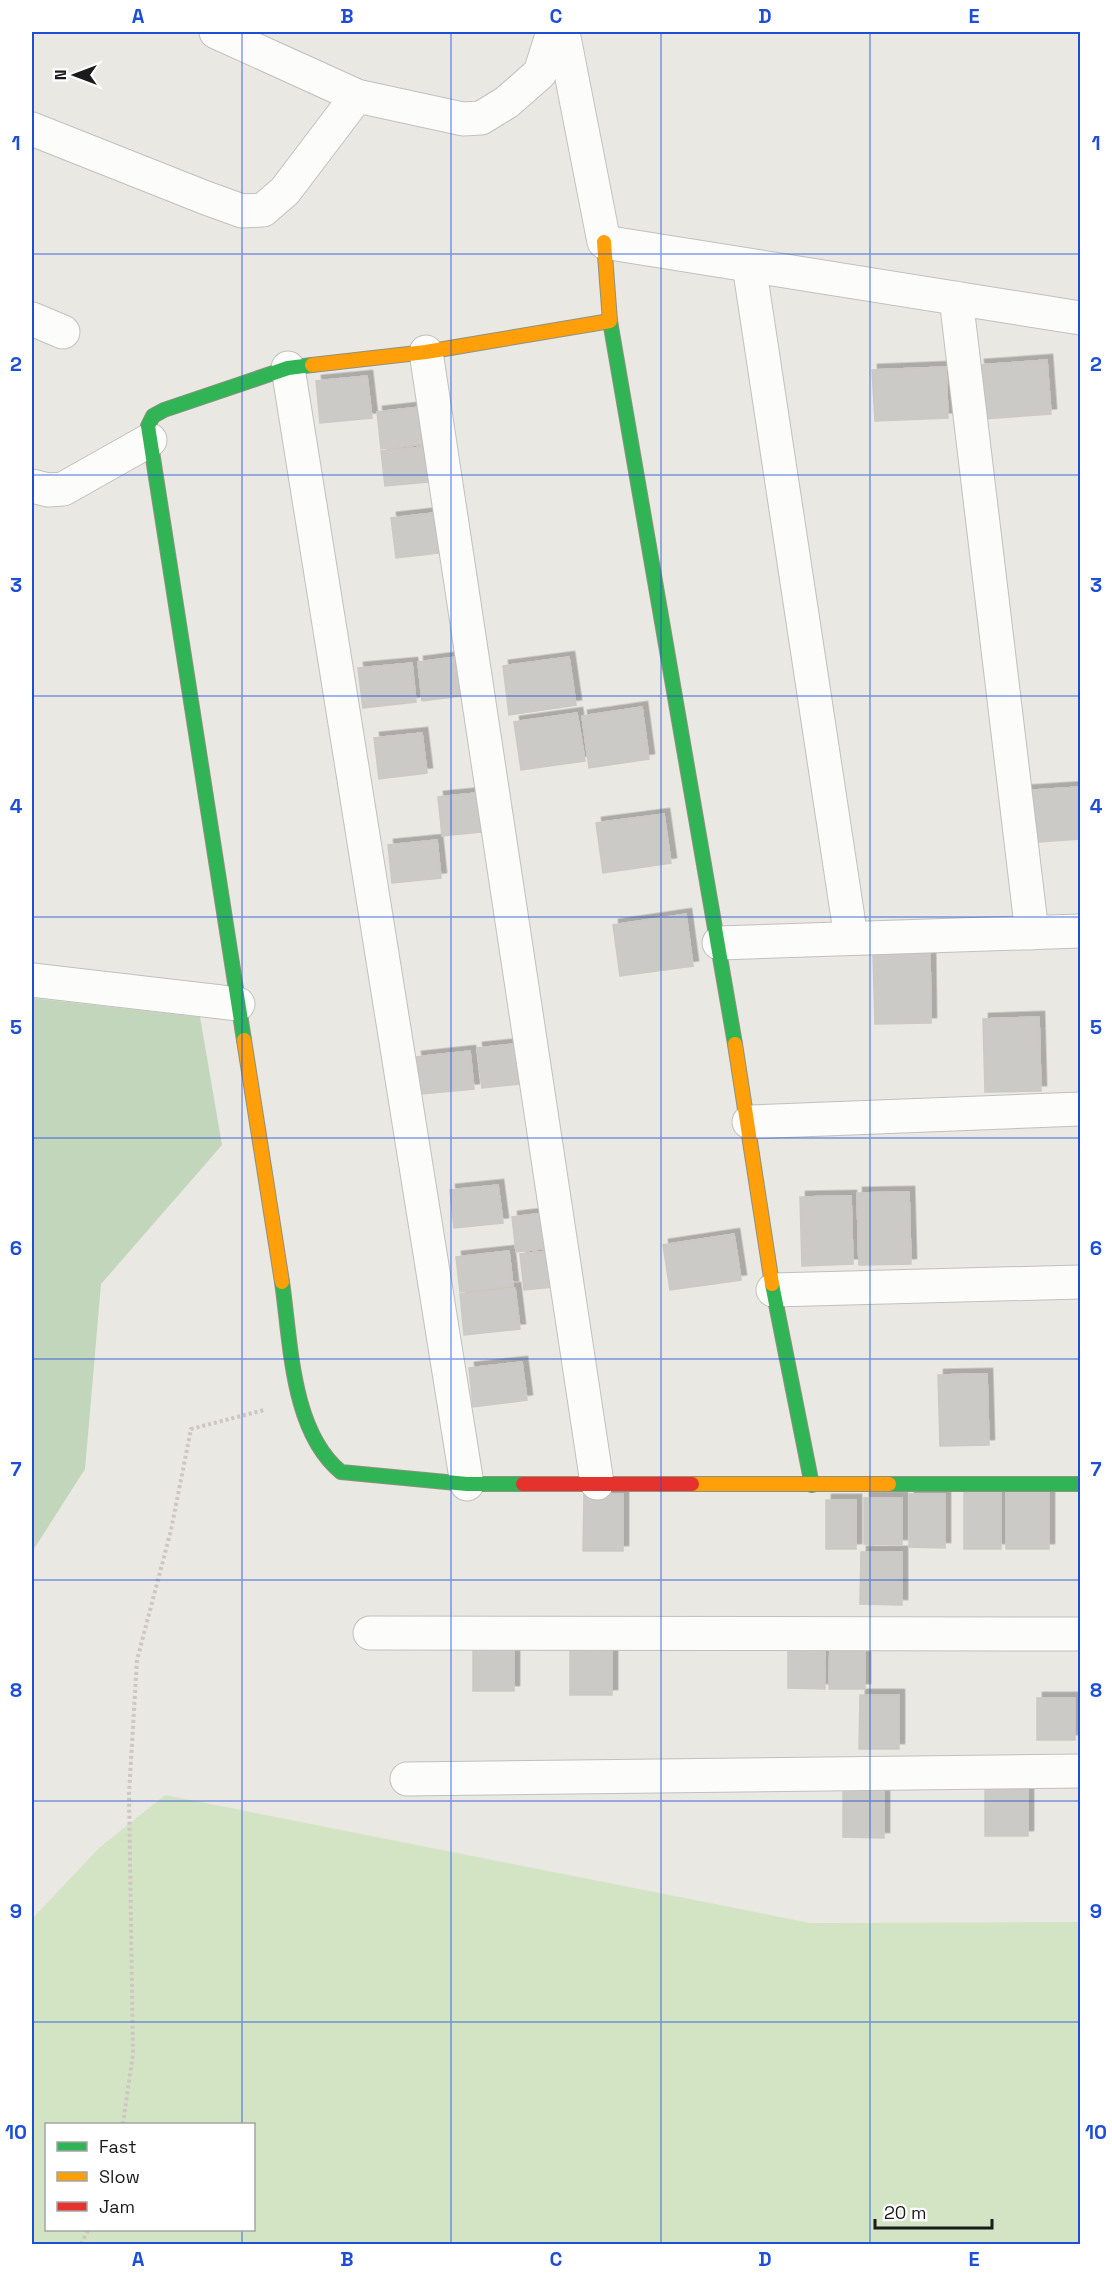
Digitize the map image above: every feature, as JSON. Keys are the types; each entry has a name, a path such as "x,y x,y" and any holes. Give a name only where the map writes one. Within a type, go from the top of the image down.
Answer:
{"street":[{"path":"216,32 357,96 463,119 481,118 507,102 540,72 553,32"},
{"path":"563,32 604,242 610,321 719,943 749,1122 773,1290 812,1485"},
{"path":"32,129 242,211 263,210 285,191 357,96"},
{"path":"604,242 1080,318"},
{"path":"749,265 850,938"},
{"path":"956,298 1032,933"},
{"path":"32,319 63,332"},
{"path":"610,321 426,352 288,368 164,410 153,416 148,426 300,1401 315,1445 325,1460 340,1472 467,1484 1080,1484"},
{"path":"426,352 597,1483"},
{"path":"288,368 467,1484"},
{"path":"32,486 48,490 63,489 150,440"},
{"path":"719,943 1080,931"},
{"path":"32,980 238,1004"},
{"path":"749,1122 1080,1109"},
{"path":"773,1290 1080,1282"},
{"path":"370,1634 1080,1634"},
{"path":"407,1779 1080,1771"}],"path":[{"path":"123,2123 133,2054 129,1794 137,1660 171,1530 191,1428 300,1401"}],"green space":[{"path":"32,998 200,1017 222,1145 101,1284 85,1469 32,1552"},
{"path":"165,1795 810,1923 1080,1922 1080,2244 32,2244 32,1919 99,1848"}],"building":[{"path":"1047,360 1051,414 983,419 979,365"},
{"path":"946,367 948,418 875,421 872,370"},
{"path":"367,376 372,418 320,423 316,381"},
{"path":"429,406 434,443 381,449 377,412"},
{"path":"434,446 438,481 385,486 381,451"},
{"path":"442,512 447,552 396,558 391,518"},
{"path":"464,656 468,695 422,701 418,662"},
{"path":"569,657 576,705 509,715 503,666"},
{"path":"412,663 416,702 363,708 358,668"},
{"path":"642,707 649,759 589,768 582,716"},
{"path":"577,713 585,761 521,770 514,722"},
{"path":"422,733 427,773 379,779 374,738"},
{"path":"1080,787 1080,839 1024,843 1020,791"},
{"path":"486,792 490,831 442,836 438,797"},
{"path":"664,814 671,863 603,873 596,823"},
{"path":"437,840 441,878 392,883 388,845"},
{"path":"686,914 693,966 620,976 613,925"},
{"path":"930,952 931,1023 875,1024 873,953"},
{"path":"1039,1017 1041,1091 985,1092 983,1019"},
{"path":"524,1043 529,1083 482,1088 477,1048"},
{"path":"470,1051 474,1089 421,1094 416,1057"},
{"path":"498,1185 503,1223 454,1228 450,1190"},
{"path":"909,1192 911,1264 859,1265 857,1193"},
{"path":"851,1196 853,1264 802,1266 800,1197"},
{"path":"553,1212 557,1247 516,1252 512,1217"},
{"path":"734,1234 741,1280 670,1290 663,1245"},
{"path":"558,1250 562,1286 524,1290 520,1254"},
{"path":"509,1251 513,1286 460,1292 456,1257"},
{"path":"515,1288 520,1329 464,1335 460,1294"},
{"path":"522,1362 527,1400 473,1407 469,1368"},
{"path":"987,1374 989,1445 940,1446 938,1375"},
{"path":"1006,1491 1049,1491 1049,1549 1006,1549"},
{"path":"964,1492 1001,1492 1001,1549 964,1549"},
{"path":"584,1494 623,1494 623,1551 583,1551"},
{"path":"909,1494 945,1494 945,1548 909,1547"},
{"path":"864,1498 902,1498 902,1545 864,1544"},
{"path":"826,1500 856,1500 856,1549 826,1549"},
{"path":"861,1552 902,1552 902,1605 860,1604"},
{"path":"473,1640 514,1641 514,1691 473,1691"},
{"path":"830,1641 865,1641 865,1689 829,1689"},
{"path":"570,1642 612,1643 612,1695 570,1695"},
{"path":"788,1642 825,1642 825,1689 788,1688"},
{"path":"860,1695 899,1695 899,1749 859,1749"},
{"path":"1037,1698 1075,1698 1075,1740 1037,1740"},
{"path":"985,1779 1028,1780 1028,1836 985,1836"},
{"path":"843,1781 884,1781 884,1838 843,1837"}],"traffic: fast":[{"path":"610,321 735,1044"},
{"path":"244,1040 148,426 153,416 164,410 288,368 312,365"},
{"path":"282,1282 291,1358 303,1410 312,1434 324,1455 341,1472 467,1484 523,1484"},
{"path":"772,1284 812,1485"},
{"path":"889,1484 1080,1484"}],"traffic: slow":[{"path":"312,365 426,352 610,321 604,242"},
{"path":"244,1040 282,1282"},
{"path":"735,1044 772,1284"},
{"path":"692,1484 889,1484"}],"traffic: jam":[{"path":"523,1484 692,1484"}]}
